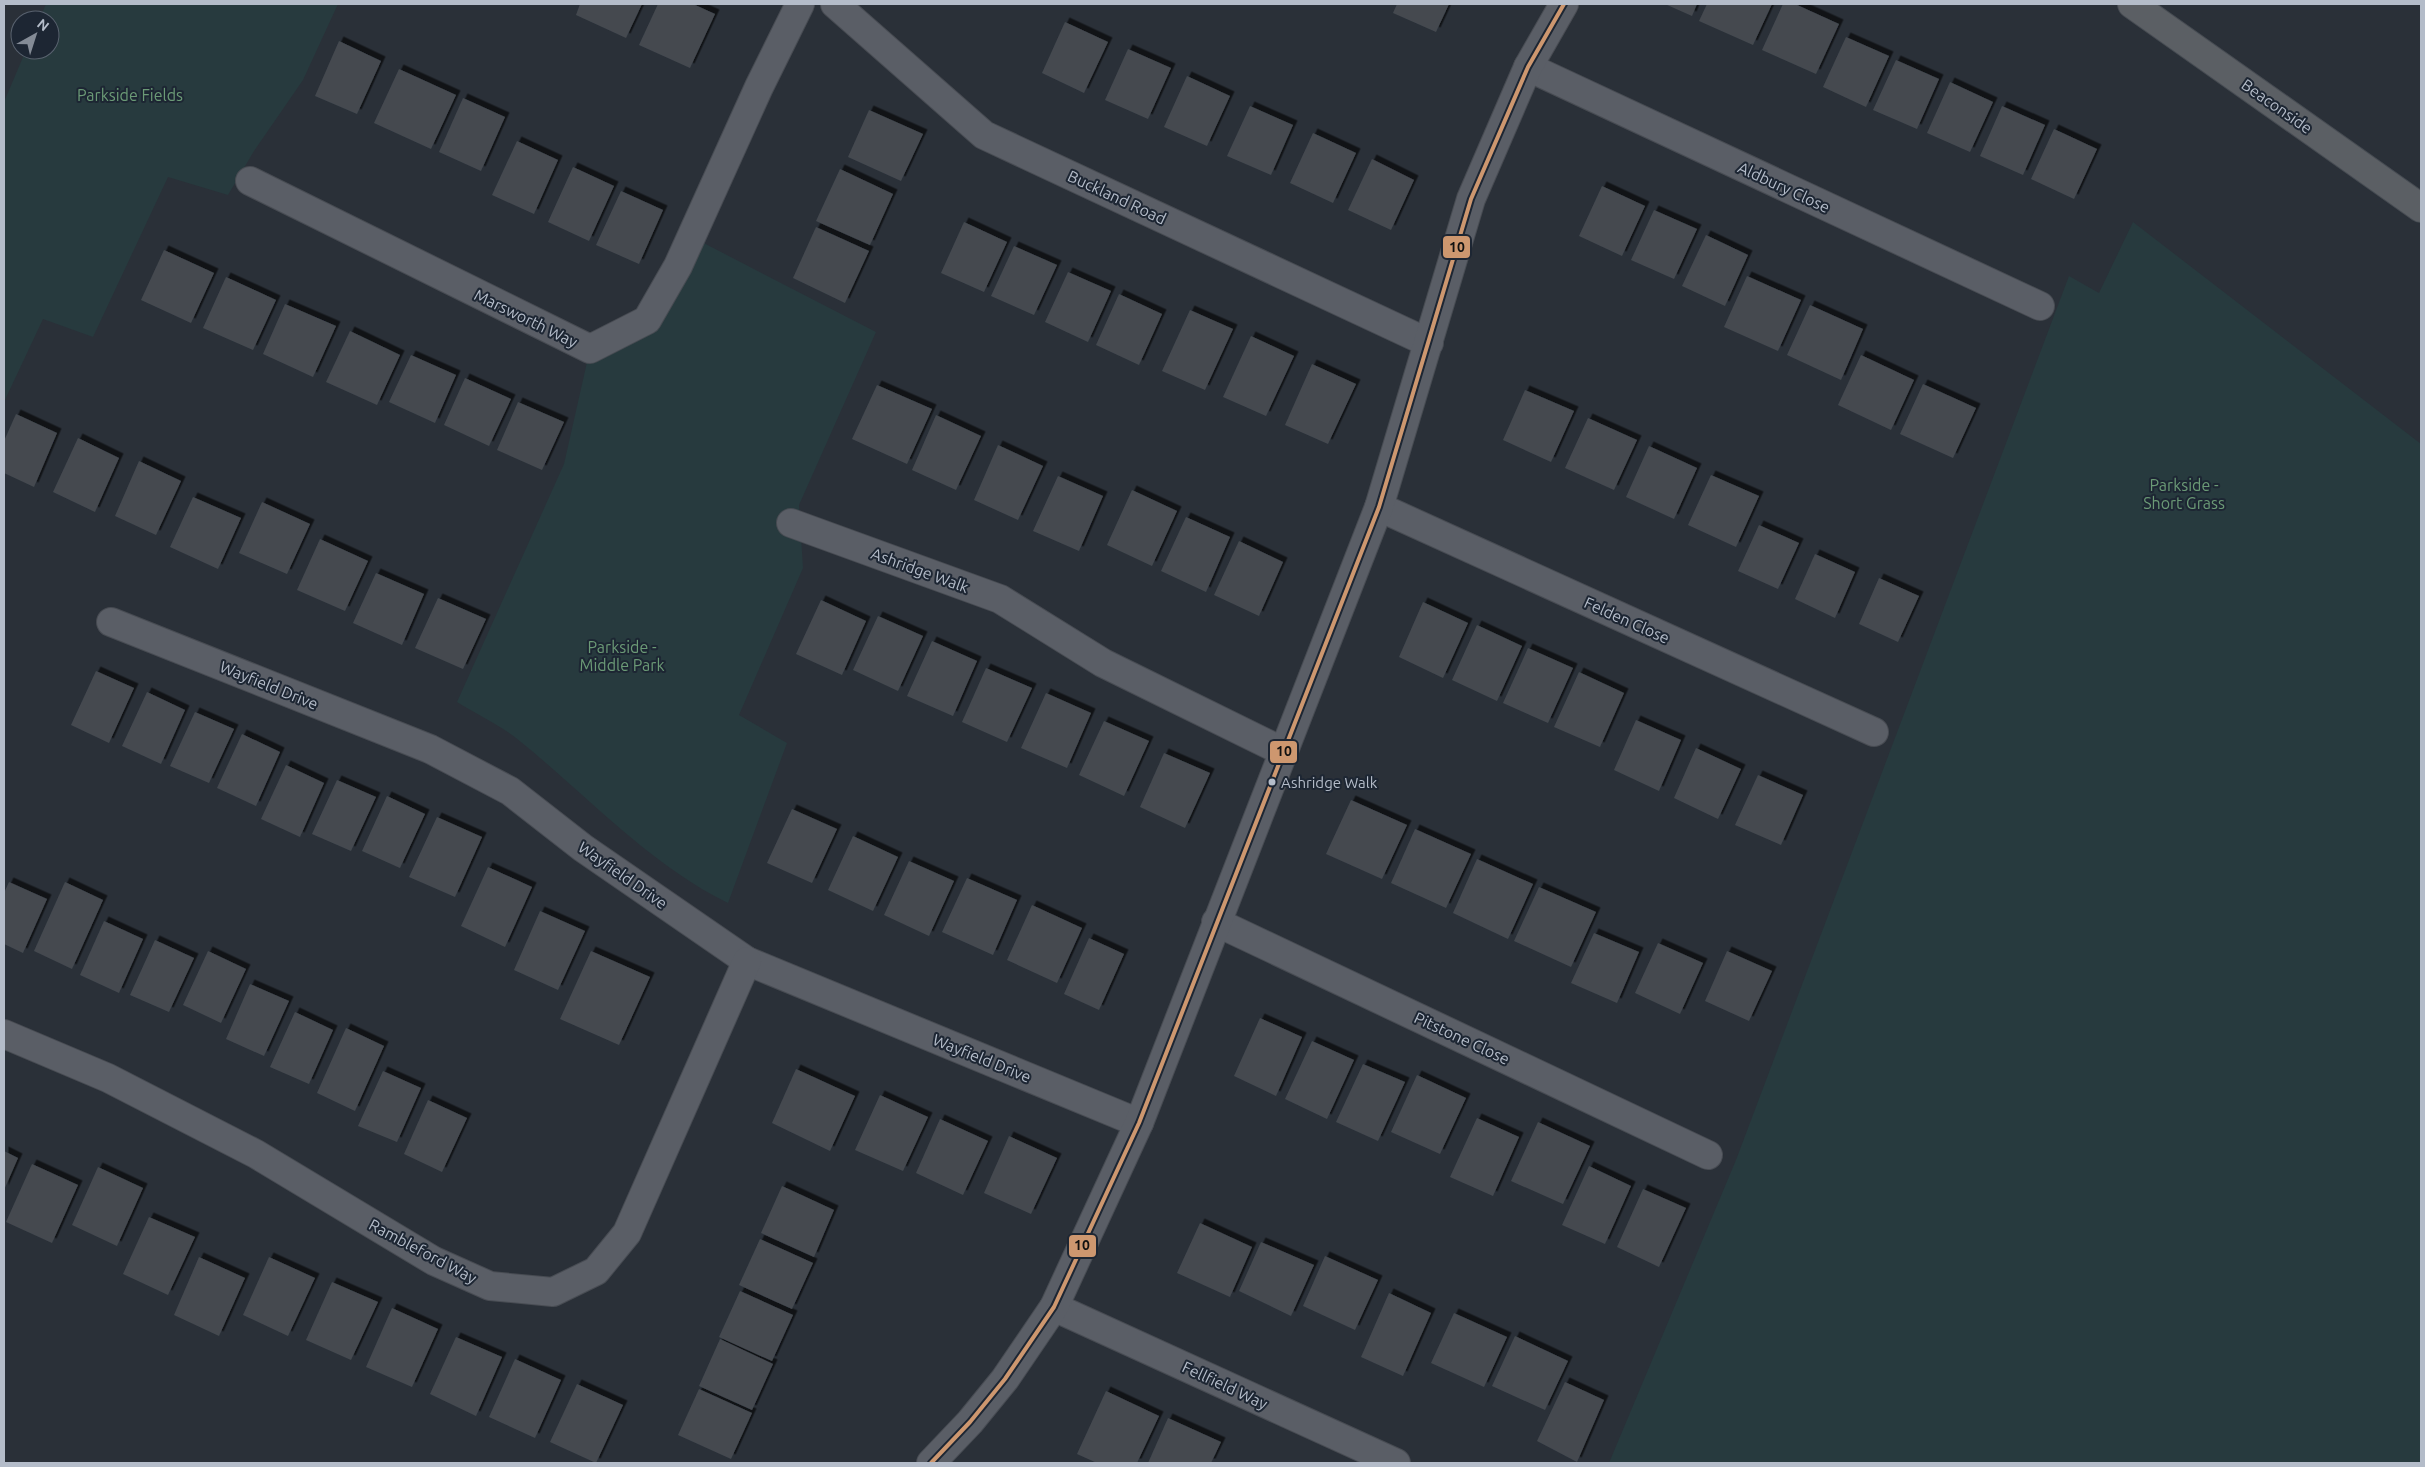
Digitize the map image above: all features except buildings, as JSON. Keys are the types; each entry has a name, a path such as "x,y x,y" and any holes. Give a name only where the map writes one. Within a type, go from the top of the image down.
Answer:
{"highway":[{"name":"Beaconside","path":"2132,4 2421,208"}],"street":[{"name":"Marsworth Way","path":"250,181 590,349 647,320 678,266 755,96 800,4"},
{"name":"Buckland Road","path":"835,4 984,135 1429,344"},
{"path":"931,1463 970,1422 1005,1379 1054,1307 1139,1123 1379,507 1471,198 1528,67 1564,4"},
{"name":"Aldbury Close","path":"1528,67 2040,306"},
{"name":"Felden Close","path":"1379,507 1874,732"},
{"name":"Ashridge Walk","path":"791,523 1000,600 1103,663 1284,752"},
{"name":"Wayfield Drive","path":"112,622 430,749 510,791 583,848 747,961 1139,1123"},
{"name":"Pitstone Close","path":"1216,922 1708,1155"},
{"name":"Rambleford Way","path":"4,1034 108,1078 256,1154 434,1261 490,1286 552,1292 596,1271 627,1233 747,961"},
{"name":"Fellfield Way","path":"1054,1307 1396,1463"}],"green space":[{"name":"Parkside Fields","path":"46,4 338,4 303,80 254,151 228,195 168,177 93,337 43,319 4,402 4,102 22,60 60,60 60,10 43,10"},
{"name":"Parkside - Short Grass","path":"2133,222 2421,444 2421,1463 1609,1463 1736,1160 2069,276 2099,293"},
{"name":"Parkside - Middle Park","path":"690,236 876,332 799,505 803,568 739,715 787,743 728,903 699,887 644,848 516,738 457,702 564,464 590,349 647,320"}],"transit line":[{"name":"10","path":"931,1463 970,1422 1005,1379 1054,1307 1139,1123 1379,507 1471,199 1528,67 1564,4"}],"place":[{"name":"Ashridge Walk","path":"1272,782"}]}
